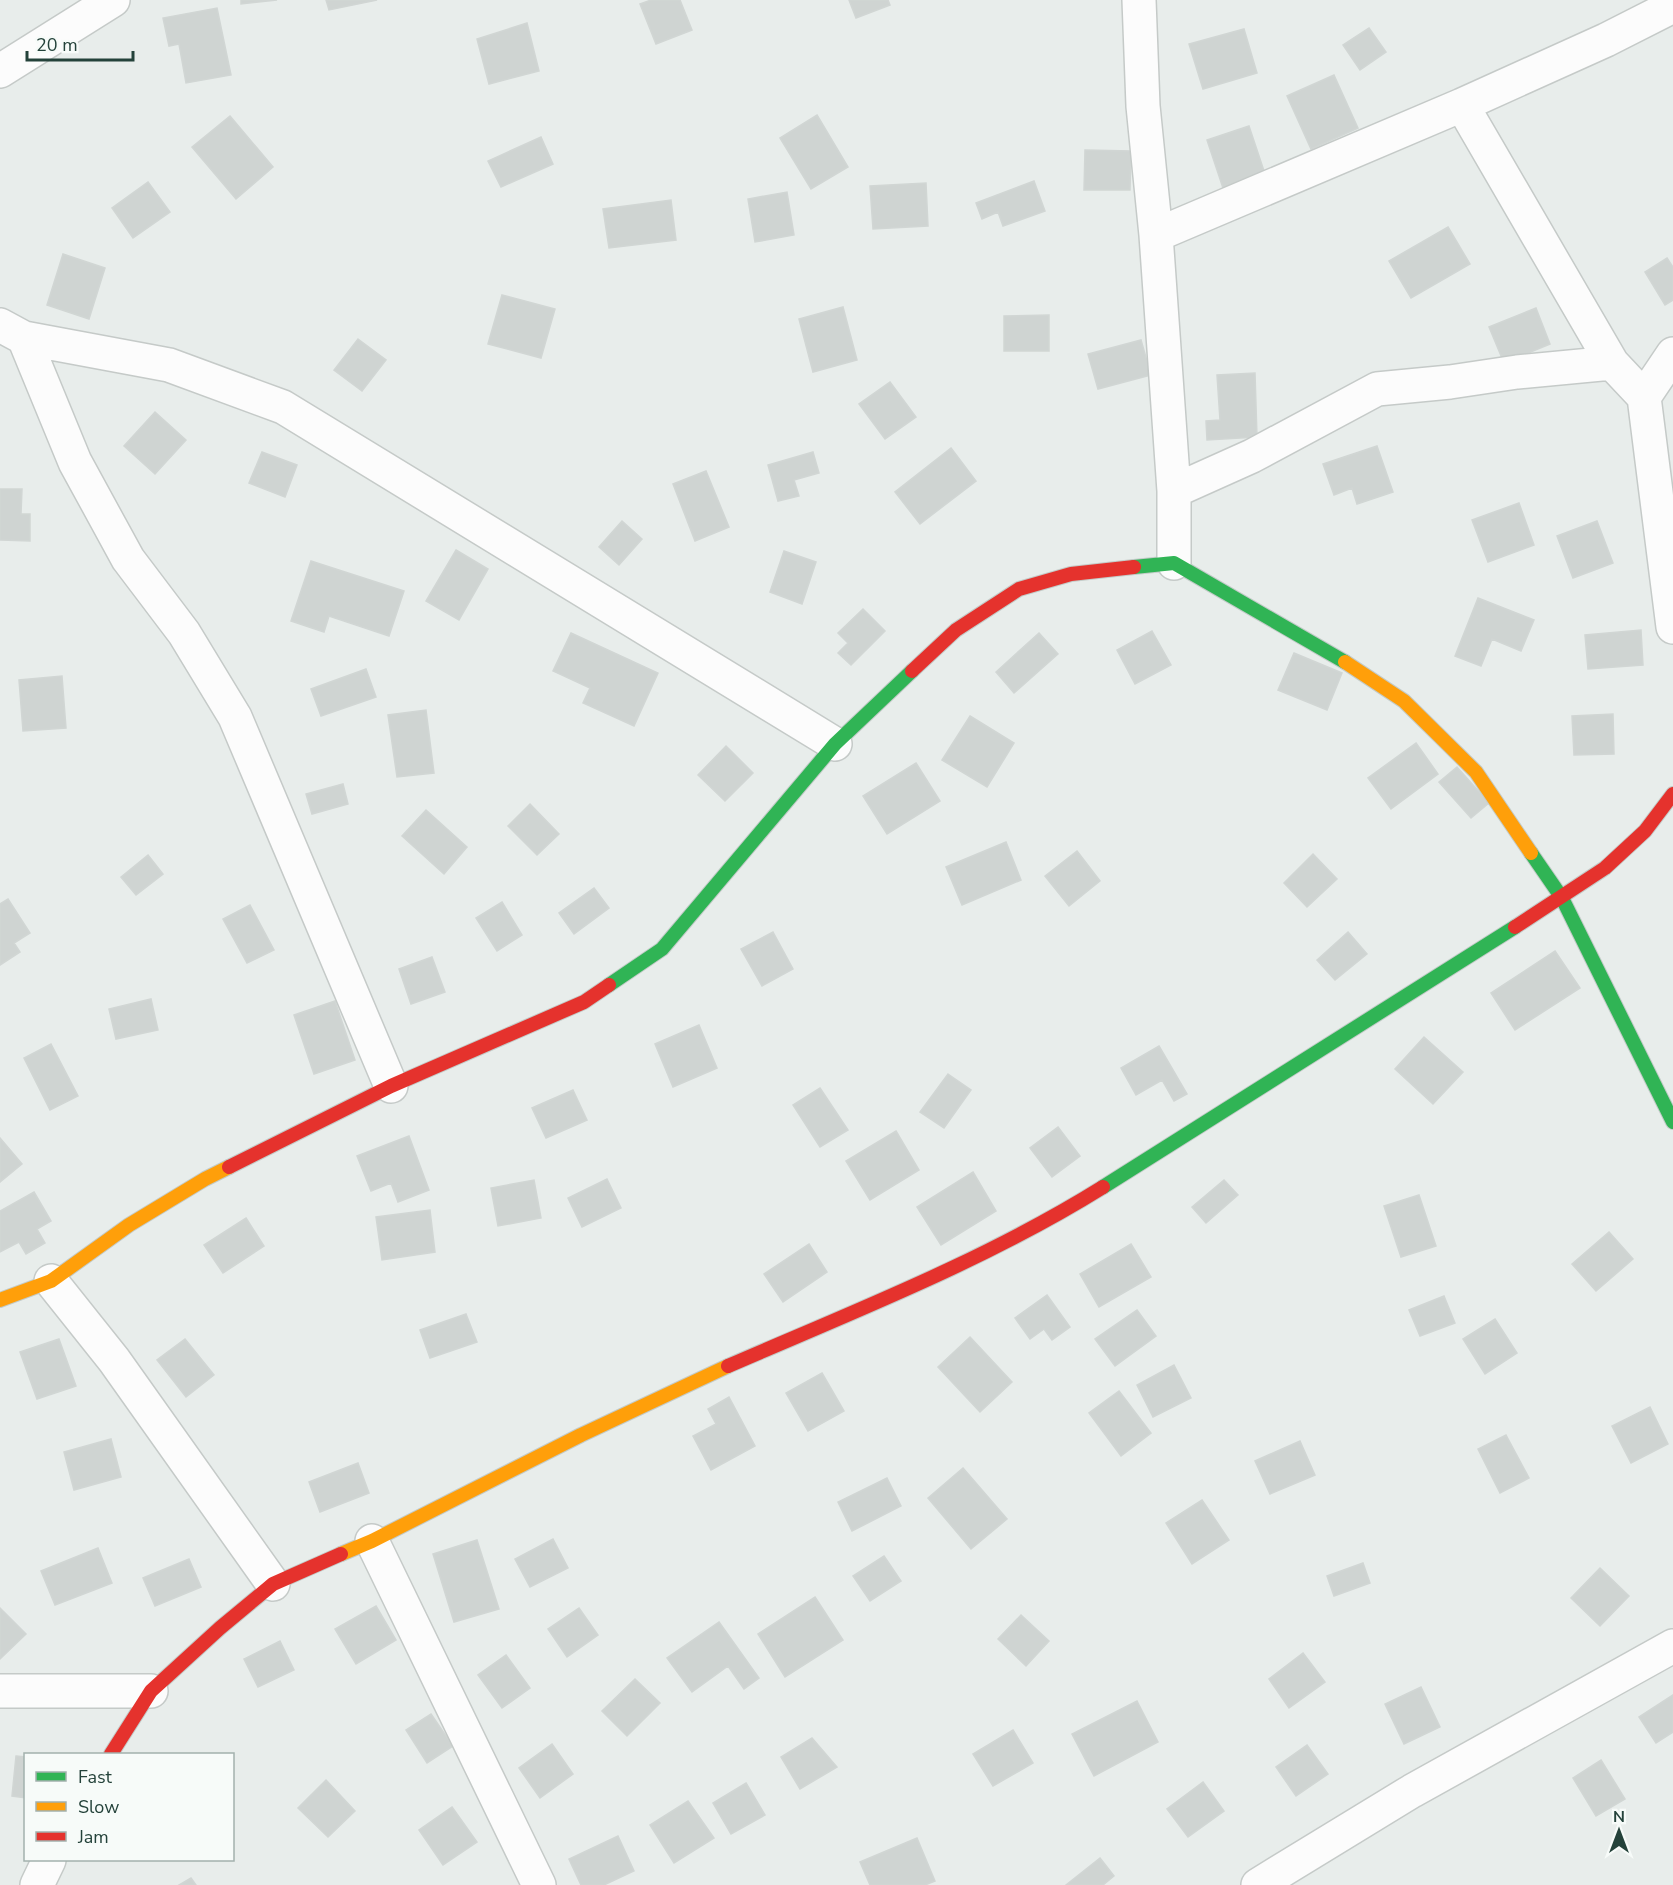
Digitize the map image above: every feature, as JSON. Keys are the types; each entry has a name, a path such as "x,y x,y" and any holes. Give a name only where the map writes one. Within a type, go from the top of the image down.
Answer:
{"street":[{"path":"0,71 113,0"},
{"path":"1139,0 1143,106 1156,235 1174,491 1174,563"},
{"path":"1156,235 1462,105 1606,40 1673,6"},
{"path":"1462,105 1612,363 1644,397 1673,627"},
{"path":"12,332 169,365 283,406 835,744"},
{"path":"12,332 75,462 128,559 184,633 235,717 391,1086"},
{"path":"1644,397 1673,354"},
{"path":"1174,491 1252,456 1377,389 1612,363"},
{"path":"0,1300 51,1281 129,1225 205,1179 391,1086 584,1002 662,949 835,744 956,630 1019,589 1071,574 1174,563 1344,661 1404,701 1476,772 1562,898 1673,1122"},
{"path":"112,1753 151,1691 220,1628 273,1584 372,1541 581,1435 720,1370 926,1281 1069,1208 1562,898 1605,868 1637,838 1673,794"},
{"path":"51,1281 114,1360 273,1584"},
{"path":"372,1541 539,1885"},
{"path":"1258,1885 1412,1791 1673,1646"},
{"path":"0,1691 151,1691"},
{"path":"37,1885 49,1861"}],"building":[{"path":"241,0 277,0 241,4"},
{"path":"326,0 377,0 329,10"},
{"path":"651,0 680,0 692,30 656,44 640,4"},
{"path":"849,0 888,0 890,5 856,18"},
{"path":"217,8 231,75 186,83 179,44 169,46 163,18"},
{"path":"527,23 539,71 489,84 477,39"},
{"path":"1369,28 1386,52 1360,70 1343,45"},
{"path":"1244,29 1257,73 1203,89 1189,44"},
{"path":"1334,75 1358,128 1311,149 1287,96"},
{"path":"817,115 848,167 811,189 780,138"},
{"path":"230,116 273,167 236,199 192,147"},
{"path":"1249,126 1266,177 1224,191 1207,140"},
{"path":"541,137 553,164 501,187 488,161"},
{"path":"1085,150 1131,151 1130,190 1084,190"},
{"path":"1034,181 1045,211 1003,226 998,212 982,219 976,203"},
{"path":"148,182 170,212 133,238 112,208"},
{"path":"926,183 928,226 873,229 870,186"},
{"path":"787,192 794,235 755,242 748,199"},
{"path":"671,200 676,240 609,248 603,209"},
{"path":"1448,227 1470,264 1411,298 1389,261"},
{"path":"63,254 105,268 89,319 47,305"},
{"path":"1667,258 1673,267 1673,300 1665,305 1645,272"},
{"path":"502,295 555,309 541,358 488,344"},
{"path":"843,307 857,360 813,372 799,319"},
{"path":"1536,308 1550,344 1504,363 1489,327"},
{"path":"1049,315 1049,351 1004,351 1004,316"},
{"path":"358,339 386,360 362,391 334,370"},
{"path":"1141,340 1151,375 1098,389 1088,354"},
{"path":"1255,373 1257,437 1207,440 1206,421 1220,420 1217,375"},
{"path":"890,382 916,417 885,439 859,404"},
{"path":"155,412 186,440 155,474 124,446"},
{"path":"1377,446 1393,492 1357,504 1352,488 1334,495 1323,464"},
{"path":"951,448 976,481 920,524 895,492"},
{"path":"262,452 297,465 285,497 249,483"},
{"path":"813,452 819,473 794,480 799,496 778,501 768,465"},
{"path":"706,471 729,527 695,541 673,484"},
{"path":"0,489 22,489 21,514 30,514 30,541 0,540"},
{"path":"1519,503 1534,545 1488,562 1472,520"},
{"path":"622,521 642,539 619,565 599,547"},
{"path":"1597,521 1613,563 1573,578 1557,536"},
{"path":"456,550 488,569 459,620 426,601"},
{"path":"784,551 816,562 802,604 770,592"},
{"path":"311,561 404,591 389,636 329,616 324,632 291,621"},
{"path":"1478,598 1534,620 1521,651 1492,639 1481,666 1455,656"},
{"path":"863,609 885,631 851,665 838,653 848,643 838,633"},
{"path":"1641,630 1643,665 1588,669 1585,635"},
{"path":"1152,631 1171,665 1135,684 1117,650"},
{"path":"571,633 658,673 634,726 583,703 590,688 553,671"},
{"path":"1039,633 1058,654 1014,693 996,672"},
{"path":"1294,653 1342,673 1327,710 1278,690"},
{"path":"366,669 376,697 321,716 311,689"},
{"path":"62,676 66,728 23,731 19,680"},
{"path":"426,710 434,773 397,777 388,715"},
{"path":"1613,714 1614,754 1574,755 1572,716"},
{"path":"970,716 1014,743 987,787 942,760"},
{"path":"1416,743 1438,774 1391,809 1368,778"},
{"path":"726,746 753,773 725,801 698,775"},
{"path":"916,763 940,801 887,834 863,796"},
{"path":"1457,767 1489,803 1471,818 1439,782"},
{"path":"343,784 348,804 312,814 306,794"},
{"path":"530,804 559,834 537,855 508,826"},
{"path":"426,810 467,847 444,874 402,836"},
{"path":"1006,842 1021,880 962,905 946,867"},
{"path":"1077,851 1100,881 1069,906 1045,876"},
{"path":"1313,854 1337,879 1307,907 1284,883"},
{"path":"148,855 163,874 136,895 121,877"},
{"path":"594,888 609,908 574,934 559,913"},
{"path":"8,899 30,933 14,943 20,952 0,965 0,904"},
{"path":"502,902 522,935 497,951 476,918"},
{"path":"250,905 274,950 247,963 223,919"},
{"path":"773,932 793,969 762,986 741,949"},
{"path":"1348,932 1367,954 1335,980 1317,960"},
{"path":"1555,951 1580,988 1515,1030 1491,993"},
{"path":"432,957 445,992 411,1004 399,969"},
{"path":"151,999 158,1030 116,1039 109,1009"},
{"path":"335,1001 355,1060 314,1074 294,1015"},
{"path":"699,1025 717,1068 673,1087 655,1044"},
{"path":"1424,1037 1463,1072 1433,1104 1395,1069"},
{"path":"51,1044 78,1096 50,1110 24,1058"},
{"path":"1159,1046 1187,1094 1174,1101 1162,1080 1136,1095 1121,1068"},
{"path":"948,1074 971,1090 944,1128 920,1112"},
{"path":"820,1088 848,1130 820,1147 793,1105"},
{"path":"573,1090 587,1120 546,1138 532,1108"},
{"path":"1058,1127 1080,1156 1052,1177 1030,1148"},
{"path":"896,1131 919,1170 870,1200 846,1161"},
{"path":"409,1136 429,1190 398,1202 391,1183 371,1191 357,1156"},
{"path":"0,1138 22,1164 0,1182"},
{"path":"973,1172 996,1211 941,1245 917,1207"},
{"path":"607,1179 621,1208 582,1227 568,1198"},
{"path":"534,1180 541,1218 498,1226 491,1188"},
{"path":"1224,1180 1238,1195 1206,1223 1192,1207"},
{"path":"34,1192 51,1221 37,1229 45,1243 26,1254 19,1242 0,1252 0,1211"},
{"path":"1419,1195 1436,1246 1401,1257 1384,1206"},
{"path":"430,1210 435,1252 382,1260 376,1217"},
{"path":"246,1218 264,1246 223,1273 204,1245"},
{"path":"1609,1232 1633,1259 1596,1291 1572,1264"},
{"path":"809,1244 827,1272 783,1302 764,1274"},
{"path":"1131,1244 1151,1277 1099,1307 1080,1274"},
{"path":"1047,1295 1070,1327 1052,1340 1044,1329 1030,1339 1015,1318"},
{"path":"1444,1296 1455,1323 1420,1336 1409,1310"},
{"path":"1137,1310 1156,1336 1115,1366 1095,1339"},
{"path":"466,1314 477,1342 430,1358 420,1330"},
{"path":"1495,1319 1517,1353 1485,1374 1463,1339"},
{"path":"970,1337 1012,1382 980,1412 938,1367"},
{"path":"59,1339 76,1386 37,1399 20,1352"},
{"path":"185,1339 214,1375 186,1397 157,1360"},
{"path":"1174,1365 1191,1398 1153,1417 1137,1385"},
{"path":"822,1373 844,1411 808,1431 786,1393"},
{"path":"1119,1391 1151,1433 1121,1456 1089,1413"},
{"path":"729,1397 755,1446 711,1470 693,1436 716,1424 708,1409"},
{"path":"1650,1407 1668,1444 1631,1463 1612,1426"},
{"path":"1506,1435 1529,1478 1500,1493 1478,1449"},
{"path":"111,1439 121,1477 74,1490 64,1452"},
{"path":"1300,1441 1315,1475 1270,1494 1255,1461"},
{"path":"358,1463 369,1493 320,1512 309,1482"},
{"path":"963,1468 1007,1519 971,1549 928,1498"},
{"path":"887,1478 901,1506 852,1531 838,1502"},
{"path":"1202,1500 1229,1540 1192,1564 1166,1523"},
{"path":"553,1539 568,1568 530,1587 515,1559"},
{"path":"477,1540 499,1609 454,1622 433,1554"},
{"path":"98,1548 112,1583 55,1605 41,1571"},
{"path":"884,1556 901,1581 870,1601 853,1576"},
{"path":"189,1559 201,1587 155,1606 143,1578"},
{"path":"1363,1563 1370,1583 1334,1596 1327,1576"},
{"path":"1600,1568 1629,1596 1600,1626 1571,1598"},
{"path":"815,1597 843,1640 785,1677 758,1634"},
{"path":"376,1606 396,1640 356,1664 335,1629"},
{"path":"0,1608 26,1634 0,1659"},
{"path":"579,1608 598,1635 567,1657 548,1629"},
{"path":"1021,1615 1049,1641 1026,1666 998,1639"},
{"path":"719,1622 759,1678 744,1689 728,1666 692,1692 667,1658"},
{"path":"280,1641 294,1670 258,1687 244,1659"},
{"path":"1303,1653 1325,1682 1289,1708 1269,1679"},
{"path":"506,1655 530,1688 502,1708 478,1675"},
{"path":"635,1679 660,1703 627,1736 602,1711"},
{"path":"1421,1687 1440,1727 1404,1744 1385,1704"},
{"path":"1673,1695 1673,1732 1656,1743 1639,1717"},
{"path":"1137,1701 1158,1742 1094,1776 1072,1734"},
{"path":"431,1714 453,1746 427,1763 406,1730"},
{"path":"1013,1730 1033,1763 993,1786 973,1754"},
{"path":"812,1738 837,1767 800,1789 781,1757"},
{"path":"552,1744 573,1774 540,1798 519,1768"},
{"path":"1307,1745 1328,1774 1296,1796 1276,1767"},
{"path":"16,1756 24,1757 24,1798 12,1796"},
{"path":"1601,1760 1625,1799 1596,1816 1573,1778"},
{"path":"326,1780 355,1811 328,1837 298,1808"},
{"path":"1203,1782 1224,1811 1188,1837 1167,1809"},
{"path":"746,1783 765,1815 731,1834 713,1803"},
{"path":"688,1801 714,1838 674,1863 650,1825"},
{"path":"452,1807 477,1842 443,1865 419,1830"},
{"path":"618,1836 634,1871 604,1885 581,1885 569,1859"},
{"path":"917,1838 935,1881 925,1885 870,1885 860,1862"},
{"path":"1100,1858 1114,1876 1103,1885 1066,1885"},
{"path":"191,1878 196,1885 179,1885"}],"traffic: fast":[{"path":"1134,567 1174,563 1345,662"},
{"path":"609,985 662,949 835,744 912,671"},
{"path":"1531,853 1562,898 1673,1122"},
{"path":"1103,1187 1515,927"}],"traffic: slow":[{"path":"1345,662 1404,701 1476,772 1531,853"},
{"path":"0,1300 51,1281 129,1225 229,1167"},
{"path":"341,1554 372,1541 581,1435 728,1366"}],"traffic: jam":[{"path":"912,671 956,630 1019,589 1071,574 1134,567"},
{"path":"1515,927 1605,868 1645,831 1673,794"},
{"path":"229,1167 391,1086 584,1002 609,985"},
{"path":"728,1366 966,1261 1013,1238 1103,1187"},
{"path":"112,1753 151,1691 220,1628 273,1584 341,1554"}]}
